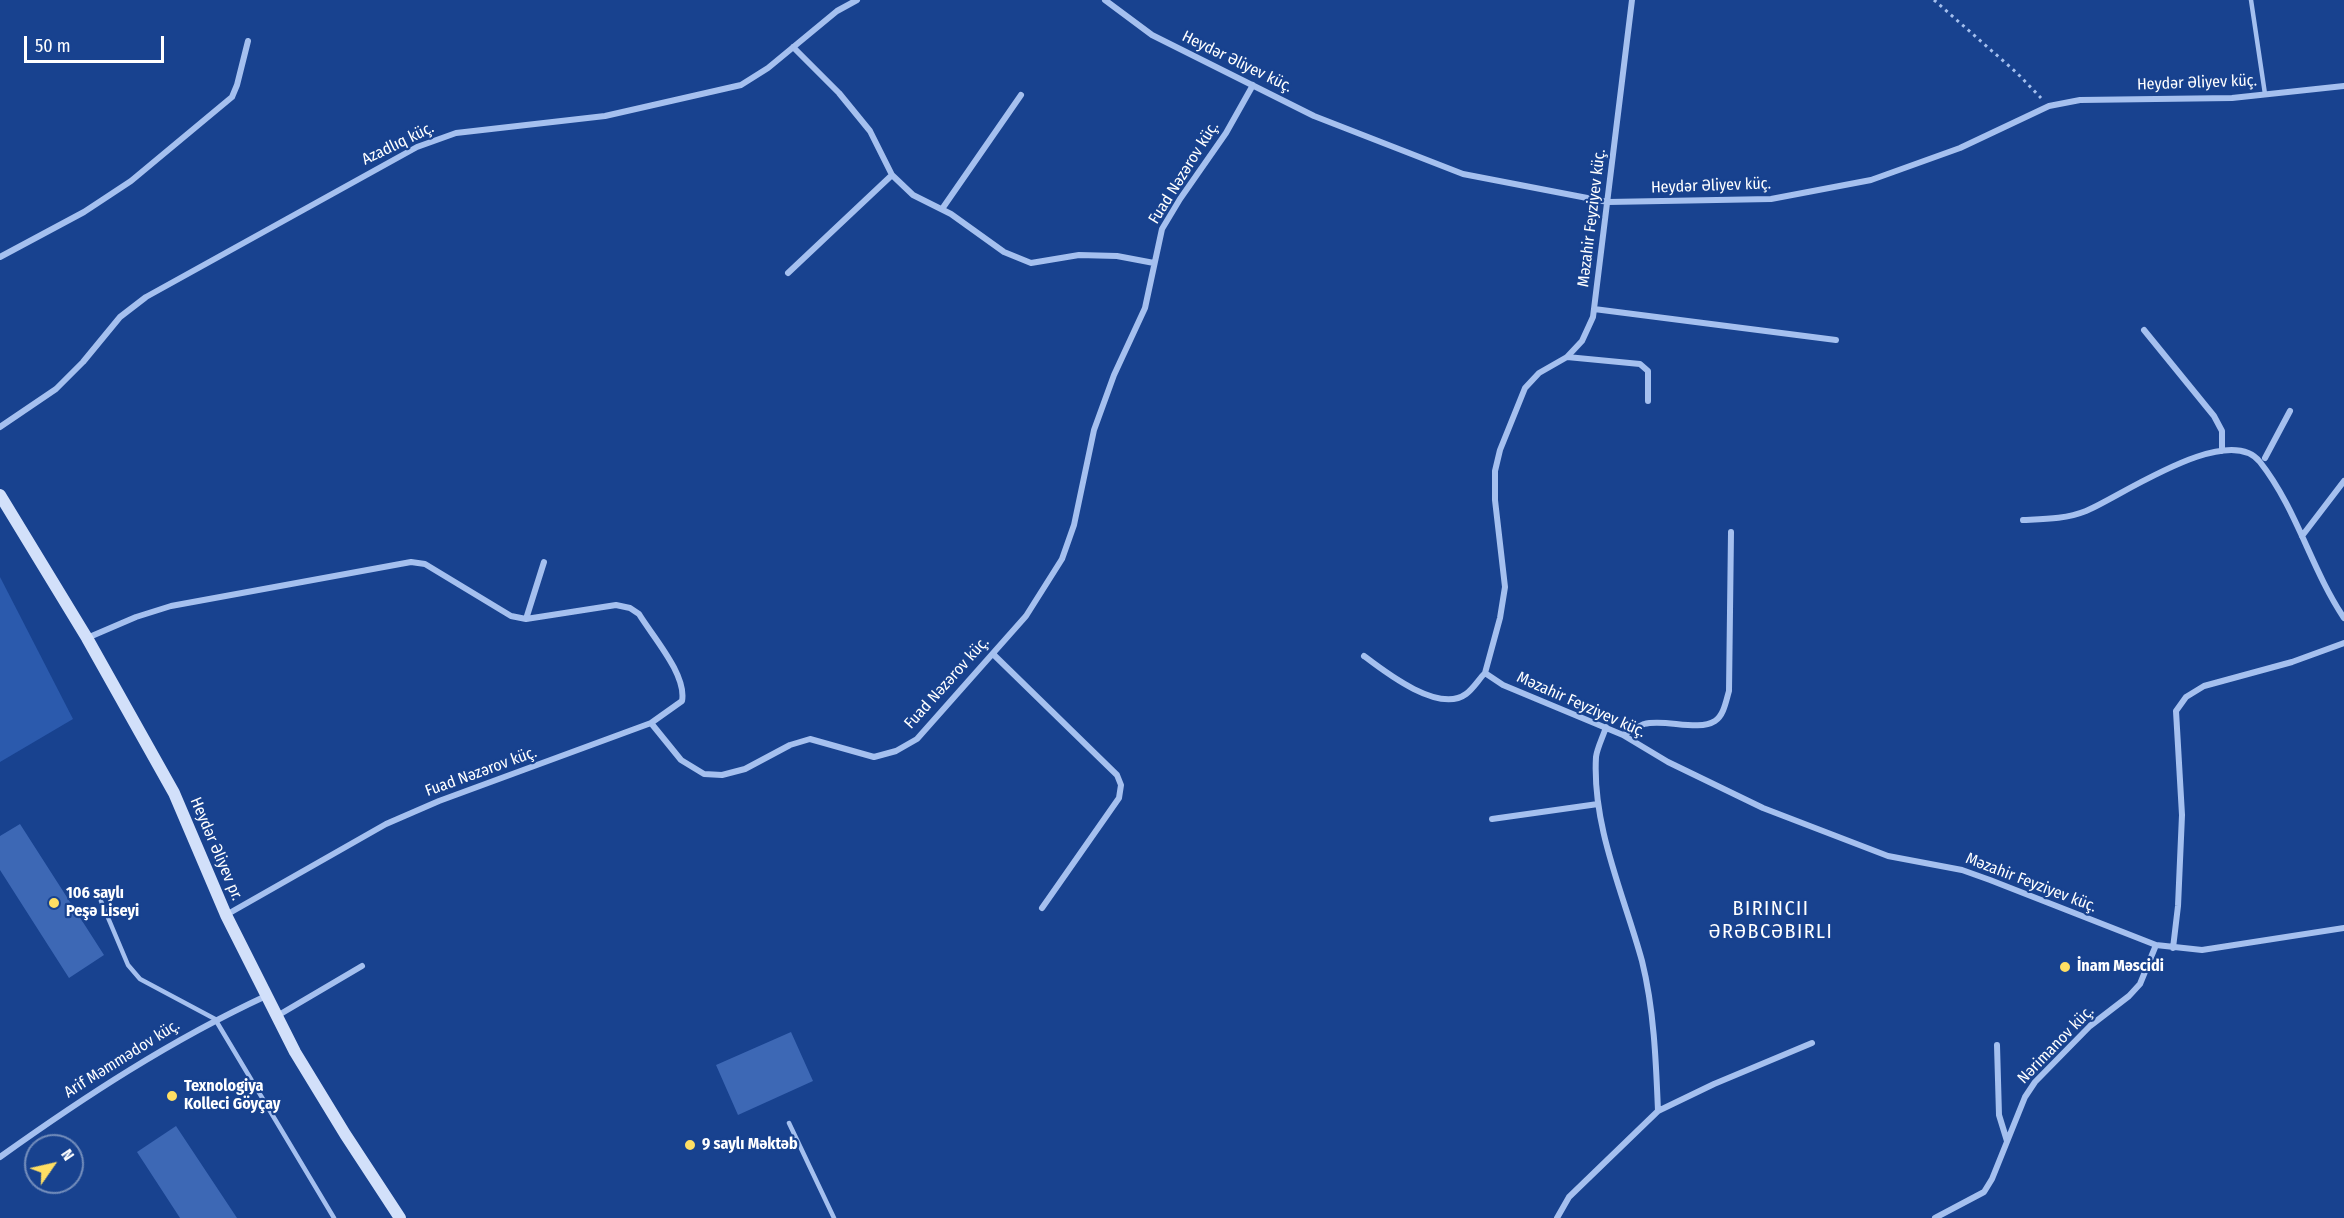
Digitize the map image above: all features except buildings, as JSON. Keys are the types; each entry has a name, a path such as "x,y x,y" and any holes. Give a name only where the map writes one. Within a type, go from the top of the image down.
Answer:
{"main road":[{"name":"Heydər Əliyev pr.","path":"0,495 87,638 174,793 226,915 276,1017 345,1134 400,1218"}],"street":[{"name":"Azadlıq küç.","path":"0,427 56,389 83,362 120,317 146,297 417,147 456,133 605,116 741,84 768,68 837,11 857,0"},
{"name":"Heydər Əliyev küç.","path":"1105,0 1152,35 1314,116 1463,174 1608,201 1771,199 1871,180 1960,148 2049,106 2080,100 2232,98 2344,86"},
{"name":"Məzahir Feyziyev küç.","path":"1632,0 1593,317 1582,341 1567,357 1539,373 1526,388 1500,450 1495,471 1495,500 1505,587 1500,618 1485,672 1503,685 1623,735 1668,762 1762,808 1888,856 1962,870 2156,945 2202,950 2344,928"},
{"path":"0,257 84,212 131,181 232,97 248,41"},
{"path":"793,47 839,93 870,130 892,175 913,195 975,229 1004,252 1031,263 1079,255 1117,256 1154,263"},
{"name":"Fuad Nəzərov küç.","path":"226,915 386,824 439,801 651,723 681,760 704,774 722,775 744,769 790,745 810,739 874,758 896,751 917,739 1026,616 1062,559 1074,525 1094,430 1114,375 1145,308 1162,229 1226,133 1252,85"},
{"path":"942,209 1021,95"},
{"path":"788,273 892,175"},
{"path":"1594,309 1836,340"},
{"path":"2144,330 2214,416 2222,431 2222,451"},
{"path":"1567,357 1640,364 1648,371 1648,401"},
{"path":"2265,458 2290,411"},
{"path":"2023,520 2053,519 2084,512 2160,472 2195,457 2222,451 2242,452 2258,459 2272,478 2319,574 2344,618"},
{"path":"2302,536 2344,481"},
{"path":"1623,735 1645,724 1670,722 1699,725 1715,721 1724,710 1729,692 1731,532"},
{"path":"87,638 136,617 171,606 411,562 425,564 511,616 526,619 616,605 630,608 639,614 680,678 684,691 682,701 651,723"},
{"path":"526,619 544,562"},
{"path":"2173,948 2178,906 2182,815 2175,711 2186,697 2204,686 2292,662 2344,643"},
{"path":"993,654 1117,775 1121,785 1119,798 1042,908"},
{"path":"1364,656 1394,680 1404,685 1425,694 1452,699 1466,695 1485,672"},
{"path":"1606,727 1596,756 1598,804 1614,872 1642,963 1655,1044 1658,1110"},
{"path":"1492,819 1598,804"},
{"name":"Nərimanov küç.","path":"1935,1218 1974,1200 1984,1192 1992,1179 2025,1097 2035,1082 2090,1026 2129,996 2140,984 2156,945"},
{"path":"276,1017 362,966"},
{"name":"Arif Məmmədov küç.","path":"0,1157 62,1113 190,1033 266,996"},
{"path":"1557,1218 1569,1197 1658,1110 1812,1043"},
{"path":"1997,1045 1999,1114 2007,1141"}],"lane":[{"path":"2251,0 2265,94"},
{"path":"101,901 128,964 140,979 215,1019 334,1218"},
{"path":"789,1123 834,1218"}],"path":[{"path":"1934,0 2017,73 2049,106"}],"shaded area":[{"path":"0,577 73,719 0,762"}],"place":[{"name":"106 saylı Peşə Liseyi","path":"54,903"},
{"name":"İnam Məscidi","path":"2065,967"},
{"name":"Texnologiya Kolleci Göyçay","path":"172,1096"},
{"name":"9 saylı Məktəb","path":"690,1145"}],"district":[{"name":"BIRINCII ƏRƏBCƏBIRLI","path":"1771,920"}]}
